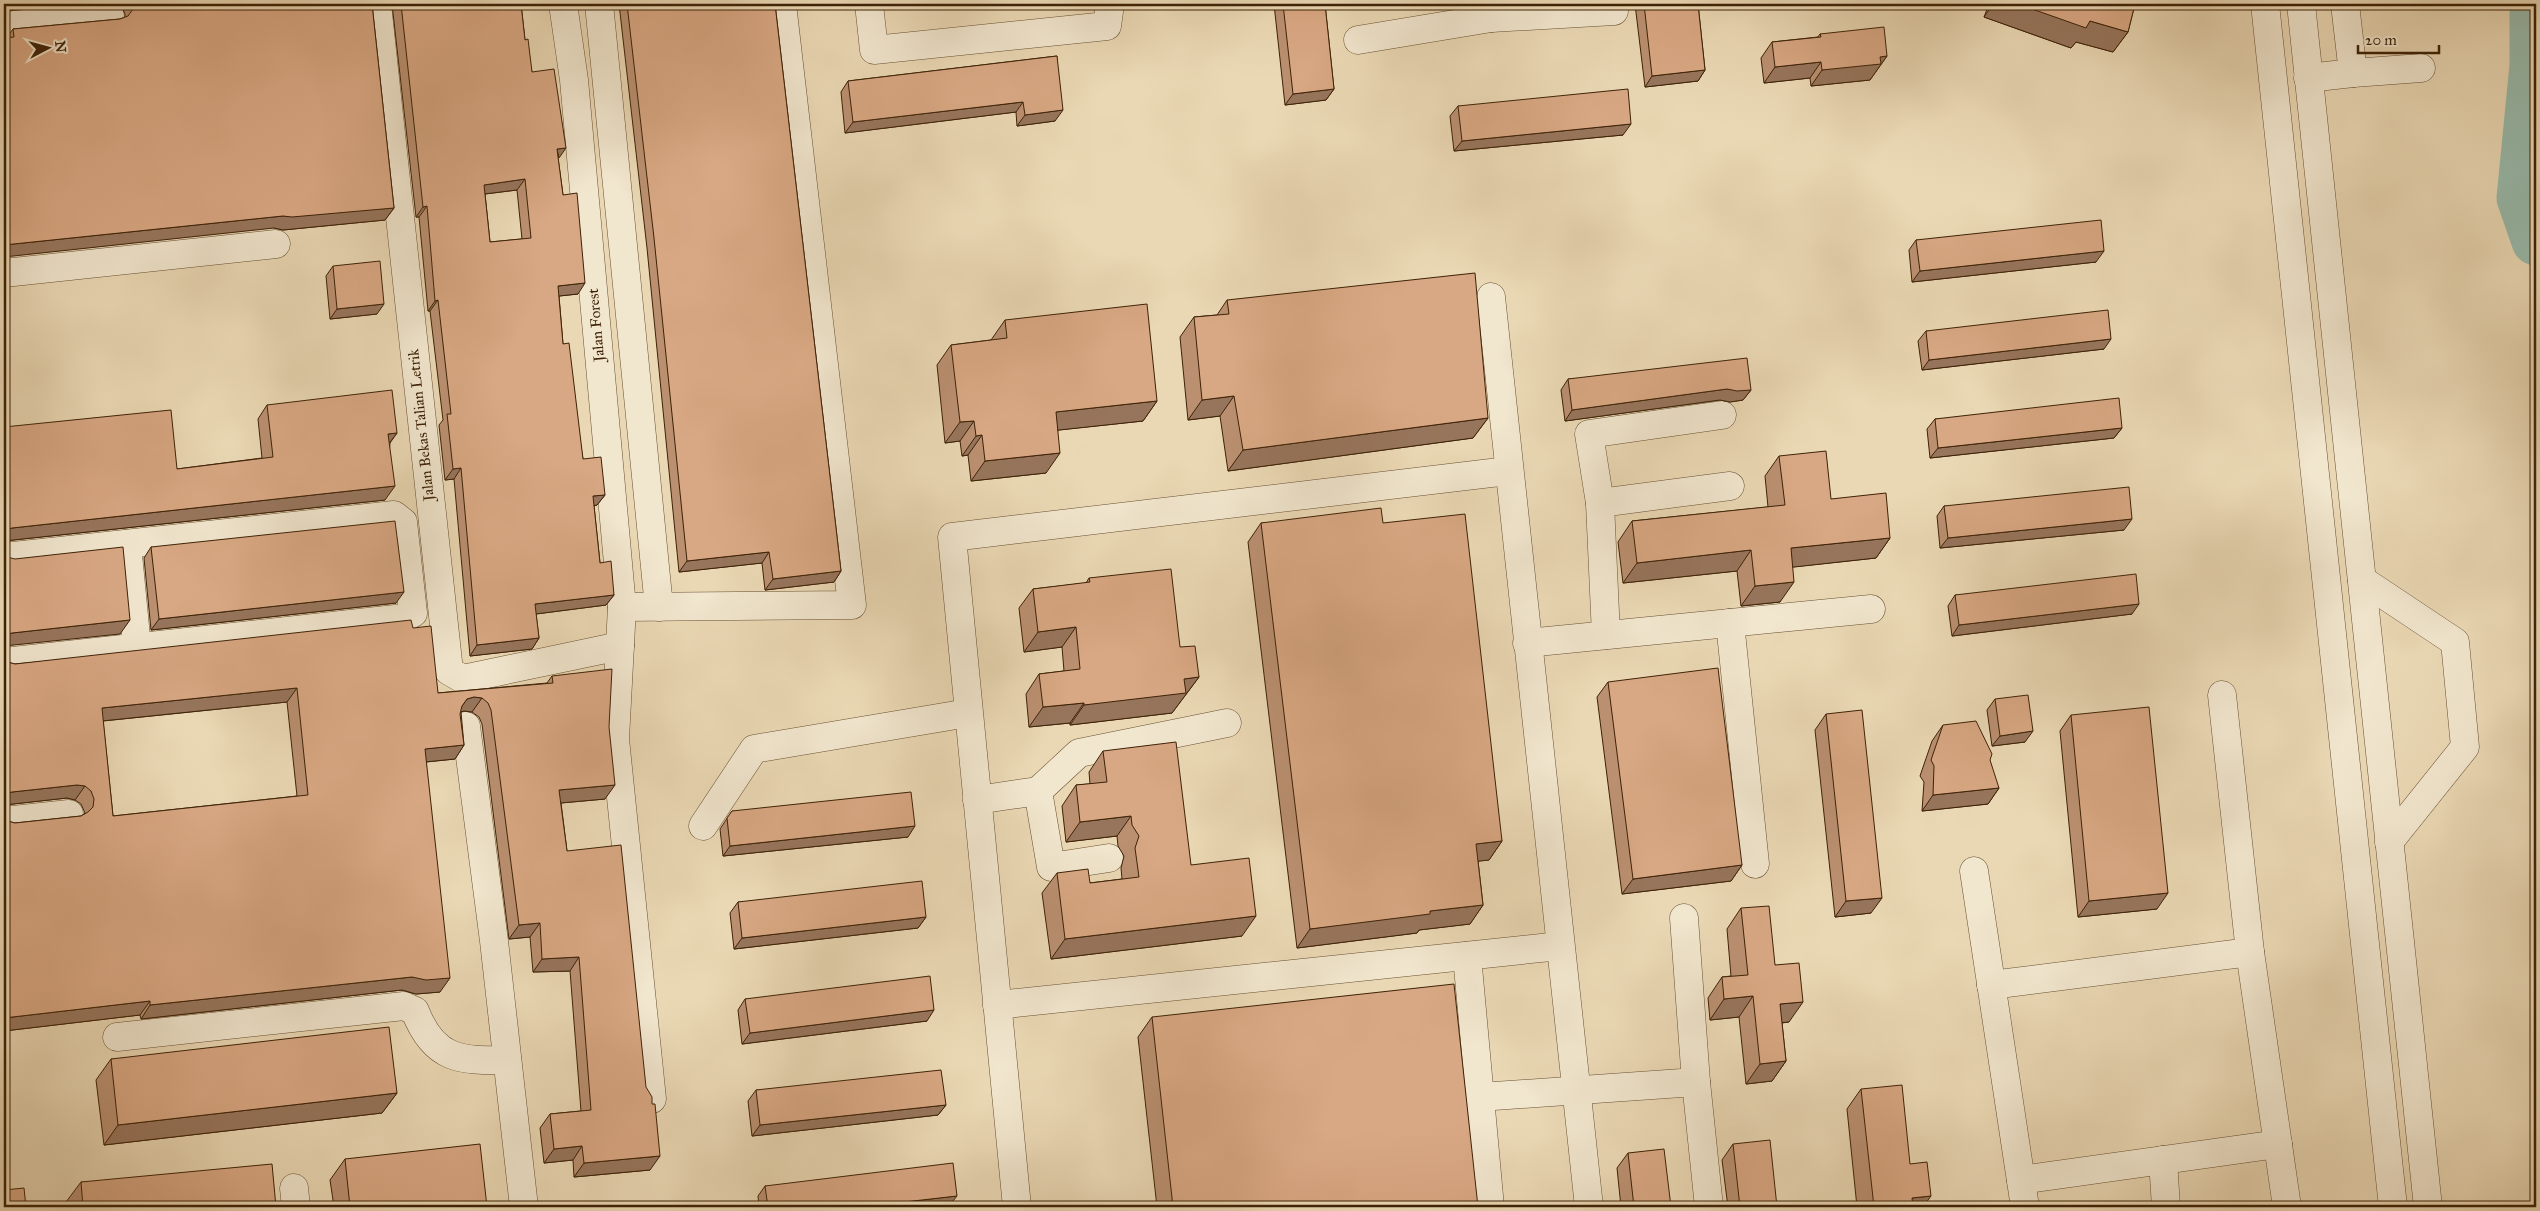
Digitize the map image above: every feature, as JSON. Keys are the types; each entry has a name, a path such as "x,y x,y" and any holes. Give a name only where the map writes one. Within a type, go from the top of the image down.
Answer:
{"street":[{"name":"Jalan Bekas Talian Letrik","path":"377,4 449,671 463,679 620,646"},
{"name":"Jalan Forest","path":"563,4 575,90 622,607 615,739 652,1099"},
{"path":"599,4 659,607"},
{"path":"622,607 852,606 782,4"},
{"path":"869,4 874,50 1107,26 1110,4"},
{"path":"2265,4 2393,1207"},
{"path":"2301,4 2428,1207"},
{"path":"2345,4 2353,73"},
{"path":"1358,40 1490,11 1614,10"},
{"path":"4,26 110,16"},
{"path":"2308,78 2420,68"},
{"path":"4,273 276,244"},
{"path":"1491,297 1508,471 1589,1207"},
{"path":"1606,635 1600,503 1589,434 1722,415"},
{"path":"1016,1207 952,537 1508,471"},
{"path":"1600,503 1730,486"},
{"path":"4,557 394,515 403,522 413,612 404,618 4,662"},
{"path":"127,544 137,647"},
{"path":"2362,580 2456,642 2465,747 2389,842"},
{"path":"1527,643 1872,609"},
{"path":"1730,623 1755,864"},
{"path":"2222,695 2250,952 2288,1207"},
{"path":"703,826 754,749 968,713"},
{"path":"977,800 1038,791 1079,753 1227,724"},
{"path":"466,726 494,941 524,1207"},
{"path":"1038,791 1051,866 1109,858"},
{"path":"4,820 69,814"},
{"path":"1974,871 2025,1207"},
{"path":"1684,918 1696,1082 1709,1207"},
{"path":"997,1005 1560,946"},
{"path":"1992,985 2250,952"},
{"path":"1467,956 1490,1207"},
{"path":"117,1037 404,1006 415,1011 423,1031 440,1049 454,1057 470,1061 507,1060"},
{"path":"1480,1097 1696,1082"},
{"path":"2021,1180 2278,1144"},
{"path":"2163,1160 2166,1207"}],"building":[{"path":"134,4 372,4 394,208 292,217 283,216 4,245 4,38 14,37 13,29 120,19 128,16"},
{"path":"401,4 521,4 525,40 528,39 532,72 554,69 566,148 557,149 563,195 577,193 585,283 558,286 563,344 569,343 583,459 601,457 605,495 593,496 600,563 611,561 614,595 535,604 539,638 477,645 461,468 453,469 447,414 451,414 438,300 435,301 427,206 423,207","holes":["525,179 531,238 490,242 484,185"]},
{"path":"627,4 775,4 841,571 773,579 769,552 687,561 654,238"},
{"path":"1283,4 1325,4 1334,89 1293,94"},
{"path":"1644,4 1698,4 1705,70 1652,76"},
{"path":"2018,4 2135,4 2128,32 2090,21 2086,28"},
{"path":"1884,27 1887,56 1880,57 1881,64 1822,70 1821,62 1775,67 1772,42 1821,37 1820,34"},
{"path":"1057,56 1063,110 1025,115 1023,102 853,122 848,81"},
{"path":"1628,89 1631,124 1462,141 1458,106"},
{"path":"2101,220 2104,251 1920,271 1916,240"},
{"path":"380,261 384,304 337,309 333,266"},
{"path":"1475,273 1488,418 1243,450 1234,396 1202,400 1194,317 1229,314 1227,300"},
{"path":"1147,304 1157,401 1056,412 1060,453 985,461 982,435 976,436 974,421 960,422 951,345 1007,338 1005,320"},
{"path":"2108,310 2111,339 1929,360 1926,331"},
{"path":"1747,358 1751,390 1737,391 1727,389 1572,410 1568,379"},
{"path":"392,390 397,433 388,434 395,486 12,528 4,532 4,427 171,410 177,469 273,457 267,405"},
{"path":"2119,398 2122,428 1938,448 1935,419"},
{"path":"1826,451 1831,499 1886,493 1890,538 1791,548 1794,582 1755,586 1751,550 1637,563 1632,521 1785,505 1779,456"},
{"path":"2129,487 2132,519 1948,538 1944,506"},
{"path":"1381,508 1383,523 1465,514 1502,841 1476,844 1483,905 1430,911 1430,914 1310,929 1261,523"},
{"path":"395,521 404,592 159,619 151,547"},
{"path":"123,547 130,620 12,633 4,637 4,555 15,559"},
{"path":"1171,569 1180,647 1195,646 1199,677 1184,679 1186,693 1084,705 1084,703 1043,707 1039,674 1080,669 1076,627 1038,632 1033,589 1090,582 1089,578"},
{"path":"2136,574 2139,604 1959,625 1955,595"},
{"path":"411,620 413,628 431,626 438,693 553,683 552,676 612,669 609,727 615,785 559,790 567,851 621,845 646,1087 652,1097 652,1104 655,1104 660,1156 584,1163 582,1146 554,1149 550,1114 591,1110 579,957 542,959 540,923 519,925 491,710 488,703 482,698 474,697 467,699 462,706 460,714 464,745 425,749 450,978 426,980 412,977 150,1005 150,1001 4,1018 4,818 15,823 81,816 93,807 94,799 91,791 85,786 77,785 12,792 4,796 4,660 15,664","holes":["297,688 308,795 113,816 102,708"]},
{"path":"1718,668 1742,865 1633,879 1608,682"},
{"path":"2028,695 2033,731 2000,736 1995,699"},
{"path":"2149,707 2168,893 2089,901 2071,715"},
{"path":"1862,710 1882,898 1846,901 1826,714"},
{"path":"1976,721 1992,754 1990,760 1999,788 1933,795 1934,766 1931,760 1943,725"},
{"path":"1176,742 1191,865 1249,858 1256,916 1065,939 1057,873 1088,869 1090,883 1139,877 1135,848 1139,836 1132,825 1131,816 1080,822 1076,785 1107,782 1103,751"},
{"path":"911,792 915,826 730,846 727,818 732,811"},
{"path":"922,881 926,917 742,938 738,902"},
{"path":"1769,906 1775,965 1799,963 1803,1002 1780,1004 1786,1061 1760,1064 1753,996 1724,999 1722,977 1748,975 1741,908"},
{"path":"930,976 934,1010 750,1033 745,999"},
{"path":"1454,984 1478,1207 1173,1207 1152,1017"},
{"path":"389,1027 397,1093 118,1125 111,1059"},
{"path":"941,1070 946,1105 760,1125 756,1090"},
{"path":"1902,1085 1910,1164 1927,1162 1931,1196 1912,1198 1913,1207 1874,1207 1861,1089"},
{"path":"1770,1140 1777,1207 1740,1207 1733,1144"},
{"path":"480,1144 487,1207 350,1207 345,1159"},
{"path":"1664,1149 1671,1207 1634,1207 1628,1153"},
{"path":"953,1163 957,1196 860,1207 768,1207 765,1186"},
{"path":"272,1164 276,1207 83,1207 81,1182"},
{"path":"24,1188 26,1207 4,1207 4,1190"}],"waterway":[{"path":"2534,4 2534,66 2521,198 2536,241"}]}
